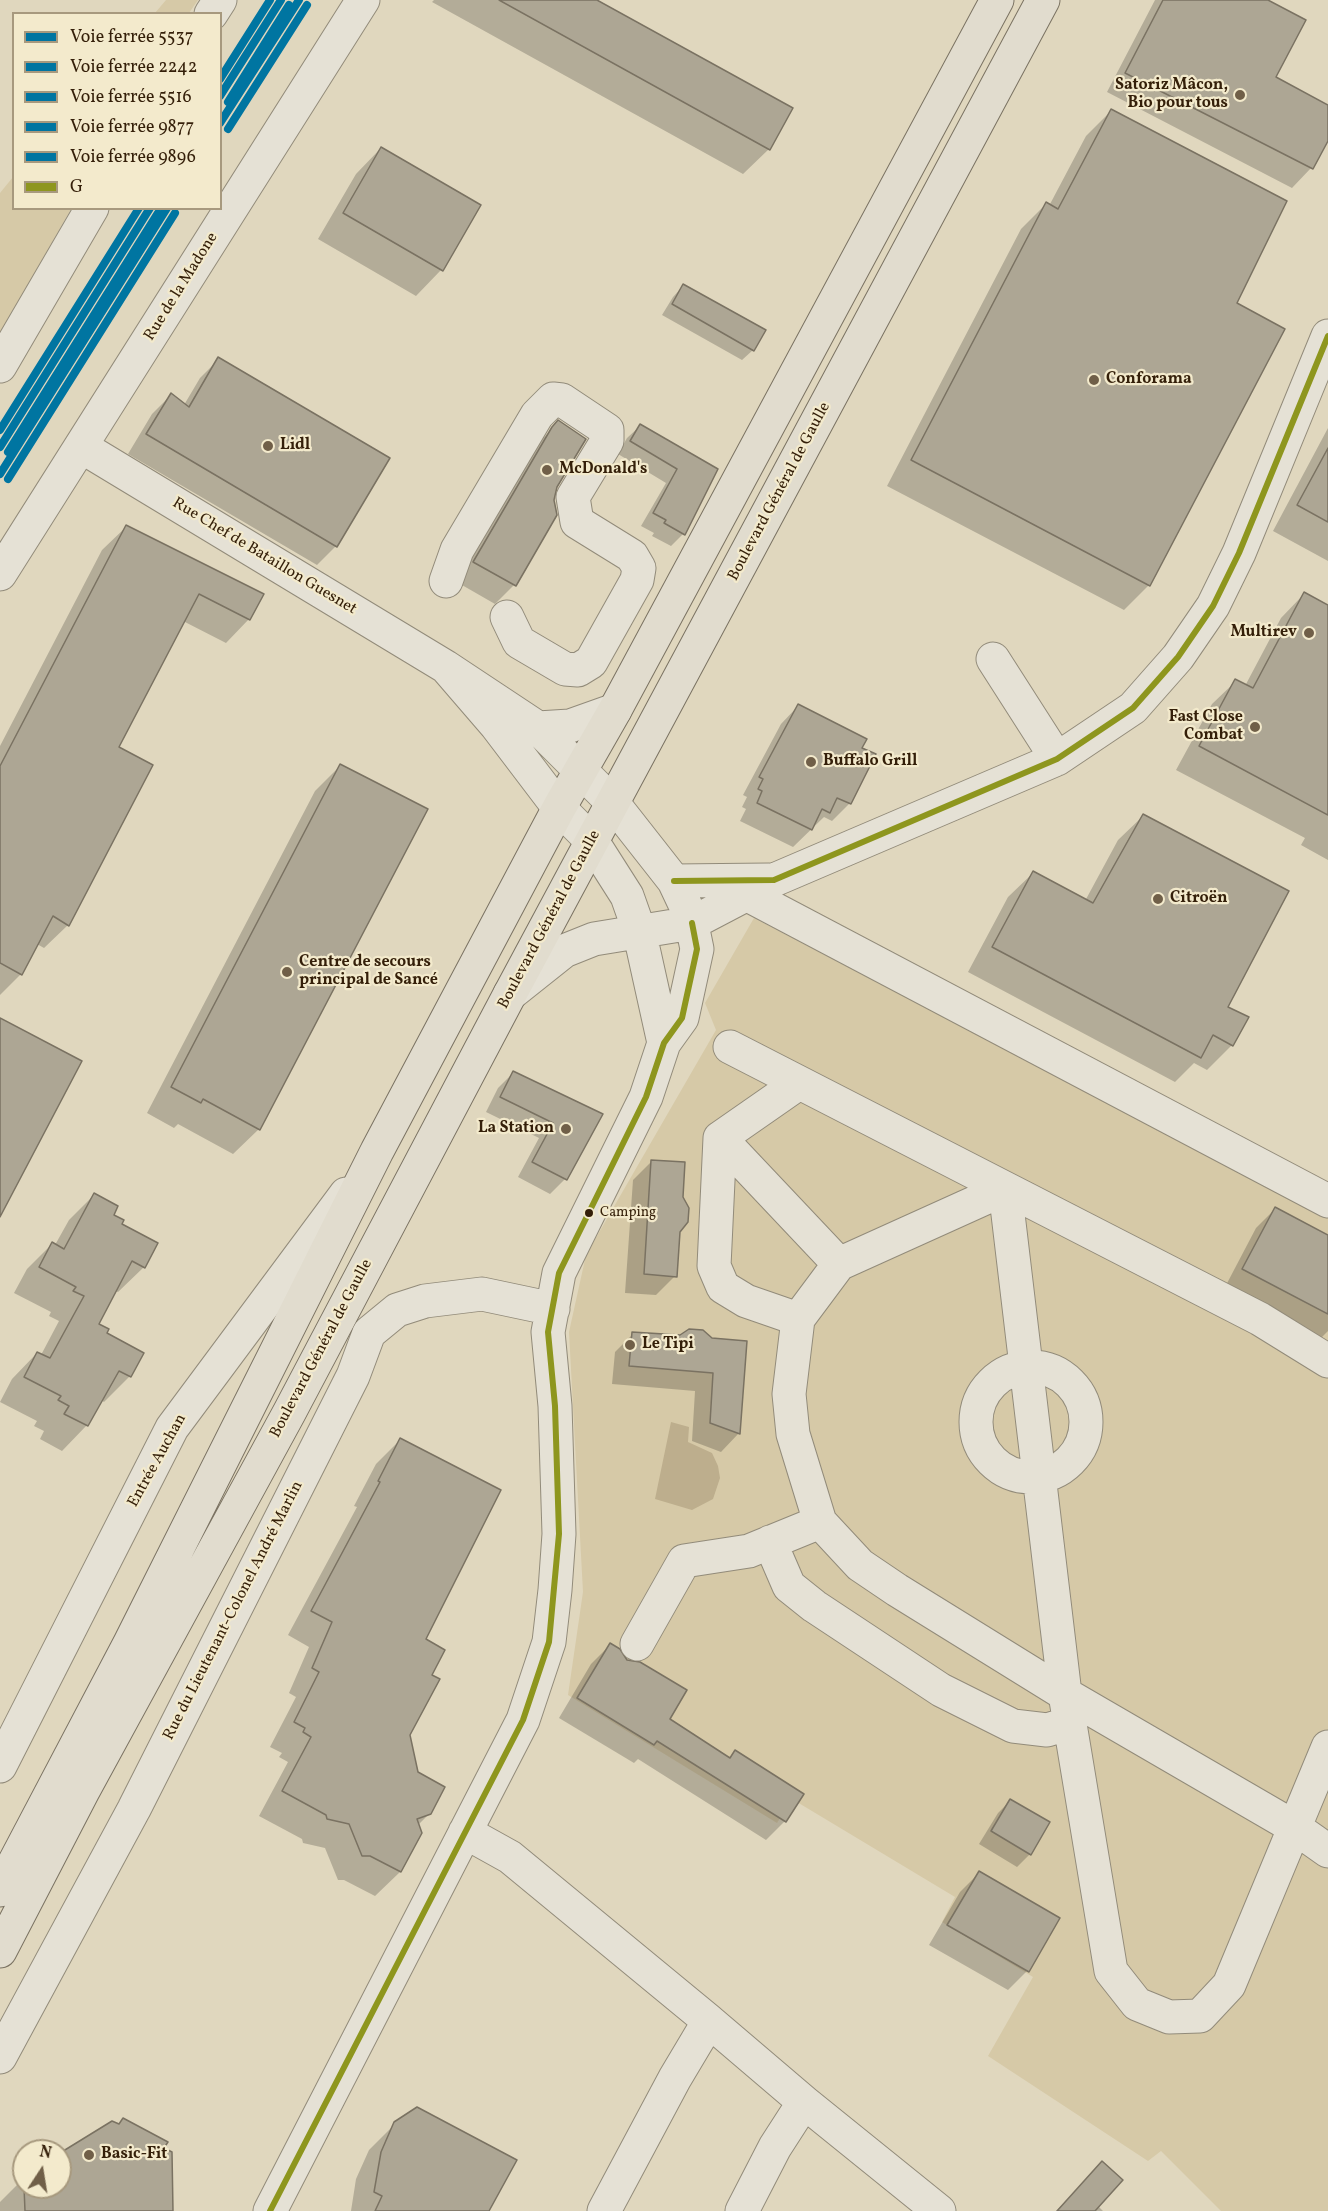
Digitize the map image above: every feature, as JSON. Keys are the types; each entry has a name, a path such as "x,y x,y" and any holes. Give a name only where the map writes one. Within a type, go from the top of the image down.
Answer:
{"main road":[{"path":"0,1951 45,1833 130,1643 377,1151 559,808 615,710 997,0"},
{"name":"Boulevard Général de Gaulle","path":"45,1833 289,1413 612,802 1043,0"},
{"path":"0,1890 45,1833"}],"street":[{"name":"Rue de la Madone","path":"0,574 363,0"},
{"path":"0,366 91,210"},
{"path":"510,994 564,951 594,939 692,923 760,887 1057,759 1133,708 1178,657 1213,606 1239,553 1328,336"},
{"path":"446,581 457,550 537,415 553,399 562,400 607,430 607,441 573,497 577,522 632,556 639,568 637,580 591,662 578,670 565,669 519,642 507,617"},
{"name":"Rue Chef de Bataillon Guesnet","path":"82,447 446,668 538,728 612,802 674,881 692,923 697,949 682,1018 664,1043"},
{"path":"993,660 1057,759"},
{"name":"Rue Chef de Bataillon Guesnet","path":"446,668 496,725 559,808 592,841 627,896 639,930 664,1043"},
{"path":"538,728 570,726 615,710"},
{"path":"639,930 674,881 760,887 1328,1202"},
{"path":"270,2211 523,1720 549,1642 559,1534 555,1406 548,1332 559,1273 646,1097 664,1043"},
{"path":"730,1047 1260,1319 1328,1361"},
{"path":"720,1138 799,1083"},
{"path":"720,1138 839,1264"},
{"path":"720,1138 714,1266 723,1287 746,1301 798,1319"},
{"name":"Entrée Auchan","path":"0,1766 172,1428 377,1151"},
{"path":"1005,1189 839,1264 798,1319 789,1394 793,1434 820,1522 860,1565 1067,1708 1294,1827 1328,1851"},
{"path":"1005,1189 1067,1708 1111,1971 1137,2004 1168,2017 1200,2016 1229,1985 1328,1747"},
{"name":"Rue du Lieutenant-Colonel André Marlin","path":"0,2057 134,1809 353,1376 369,1333 397,1310 425,1301 482,1294 552,1309"},
{"path":"1025,1368 1043,1368 1059,1374 1072,1385 1082,1400 1086,1415 1086,1431 1081,1446 1072,1459 1057,1471 1038,1477 1021,1476 1005,1471 991,1461 981,1446 976,1431 978,1408 988,1387 1012,1371 1025,1368"},
{"path":"637,1644 684,1561 749,1551 820,1522"},
{"path":"770,1542 789,1586 814,1606 941,1689 1013,1726 1047,1730 1067,1708"},
{"path":"465,1832 510,1857 710,2021 804,2102 939,2211"},
{"path":"604,2211 675,2078 710,2021"},
{"path":"742,2211 775,2147 804,2102"}],"shaded area":[{"path":"166,0 198,0 190,12 156,12"},
{"path":"12,178 12,210 70,210 0,334 0,193"},
{"path":"754,918 1328,1218 1328,2211 1221,2211 1161,2151 1148,2161 988,2056 1033,1977 942,1922 955,1897 792,1799 777,1823 568,1695 583,1592 569,1332 586,1255 716,1030 705,1003"},
{"path":"671,1422 689,1427 688,1442 712,1453 718,1466 720,1478 713,1499 692,1510 655,1499"}],"building":[{"path":"499,0 597,0 793,108 770,150"},
{"name":"Satoriz Mâcon, Bio pour tous","path":"1163,0 1268,0 1306,20 1276,77 1328,105 1328,141 1313,169 1125,73"},
{"path":"1111,109 1287,201 1237,303 1285,329 1150,586 911,460 1046,202 1058,209"},
{"path":"381,147 481,205 443,271 343,213"},
{"path":"683,284 766,330 754,351 672,304"},
{"name":"Lidl","path":"218,357 390,458 337,547 146,434 171,393 189,407"},
{"path":"558,420 586,439 557,487 554,500 557,515 516,586 473,562"},
{"path":"640,424 718,469 685,535 664,523 666,520 653,513 677,469 630,441"},
{"path":"1328,448 1328,522 1297,505"},
{"path":"126,525 264,594 250,620 199,594 119,747 153,765 69,926 53,916 22,975 0,963 0,766"},
{"path":"1304,592 1328,605 1328,815 1199,746 1235,679 1253,688"},
{"name":"Buffalo Grill","path":"798,704 867,739 862,748 876,754 851,804 837,798 830,813 822,809 812,830 757,803 762,791 758,789 763,779 759,777"},
{"name":"Centre de secours principal de Sancé","path":"340,764 428,809 260,1130 203,1099 201,1103 171,1087"},
{"path":"1143,814 1289,891 1228,1007 1249,1017 1233,1046 1213,1035 1201,1058 992,947 1033,871 1093,903"},
{"path":"0,1018 82,1061 0,1217"},
{"path":"513,1071 603,1114 567,1180 532,1162 553,1123 500,1097"},
{"path":"651,1160 685,1162 683,1197 689,1208 688,1222 680,1232 677,1277 644,1274"},
{"path":"94,1193 118,1206 114,1215 124,1220 122,1224 158,1243 145,1268 132,1261 99,1324 109,1329 107,1333 144,1353 131,1377 119,1371 88,1426 64,1414 69,1406 58,1400 61,1396 24,1377 37,1352 50,1358 84,1296 73,1291 76,1287 39,1267 52,1242 64,1249"},
{"path":"1275,1207 1328,1235 1328,1314 1242,1269"},
{"path":"689,1329 703,1330 712,1338 747,1341 740,1434 710,1423 713,1373 629,1366 632,1332 680,1335"},
{"path":"400,1438 501,1490 426,1639 445,1650 432,1675 440,1679 410,1735 418,1772 445,1787 431,1814 417,1819 422,1833 401,1872 370,1856 362,1856 349,1824 327,1819 326,1815 282,1791 311,1737 303,1732 305,1728 294,1722 319,1672 312,1668 332,1622 311,1611 380,1482 378,1481"},
{"path":"610,1643 620,1649 627,1660 640,1662 687,1690 670,1719 730,1758 735,1750 804,1794 786,1822 657,1741 654,1745 577,1698"},
{"path":"1010,1799 1050,1822 1031,1855 991,1831"},
{"path":"979,1871 1060,1918 1029,1972 947,1925"},
{"path":"417,2107 517,2160 489,2211 375,2211 382,2196 374,2192 381,2152 394,2122"},
{"path":"123,2118 168,2142 164,2148 172,2152 173,2211 25,2211 24,2199 72,2199 72,2146 112,2121 119,2124"},
{"path":"1102,2161 1123,2180 1095,2211 1057,2211"}],"rail line":[{"name":"9896","path":"222,76 270,0"},
{"name":"2242","path":"222,93 281,0"},
{"name":"5537","path":"222,120 299,0"},
{"name":"5516","path":"228,102 289,5"},
{"name":"9877","path":"228,129 307,5"},
{"name":"9896","path":"0,430 138,210"},
{"name":"2242","path":"0,447 149,210"},
{"name":"5537","path":"0,474 166,210"},
{"name":"5516","path":"8,452 158,213"},
{"name":"9877","path":"8,479 175,213"}],"transit line":[{"name":"G","path":"674,881 774,880 1057,759 1133,708 1178,657 1213,606 1239,553 1328,336"},
{"name":"G","path":"270,2211 523,1720 549,1642 559,1534 555,1406 548,1332 559,1273 646,1097 664,1043 682,1018 697,949 692,923"}],"place":[{"name":"Satoriz Mâcon, Bio pour tous","path":"1240,95"},
{"name":"Conforama","path":"1094,380"},
{"name":"Lidl","path":"268,446"},
{"name":"McDonald's","path":"547,470"},
{"name":"Multirev","path":"1309,633"},
{"name":"Fast Close Combat","path":"1255,727"},
{"name":"Buffalo Grill","path":"811,762"},
{"name":"Citroën","path":"1158,899"},
{"name":"Centre de secours principal de Sancé","path":"287,972"},
{"name":"La Station","path":"566,1129"},
{"name":"Camping","path":"589,1213"},
{"name":"Le Tipi","path":"630,1345"},
{"name":"Basic-Fit","path":"89,2155"}]}
